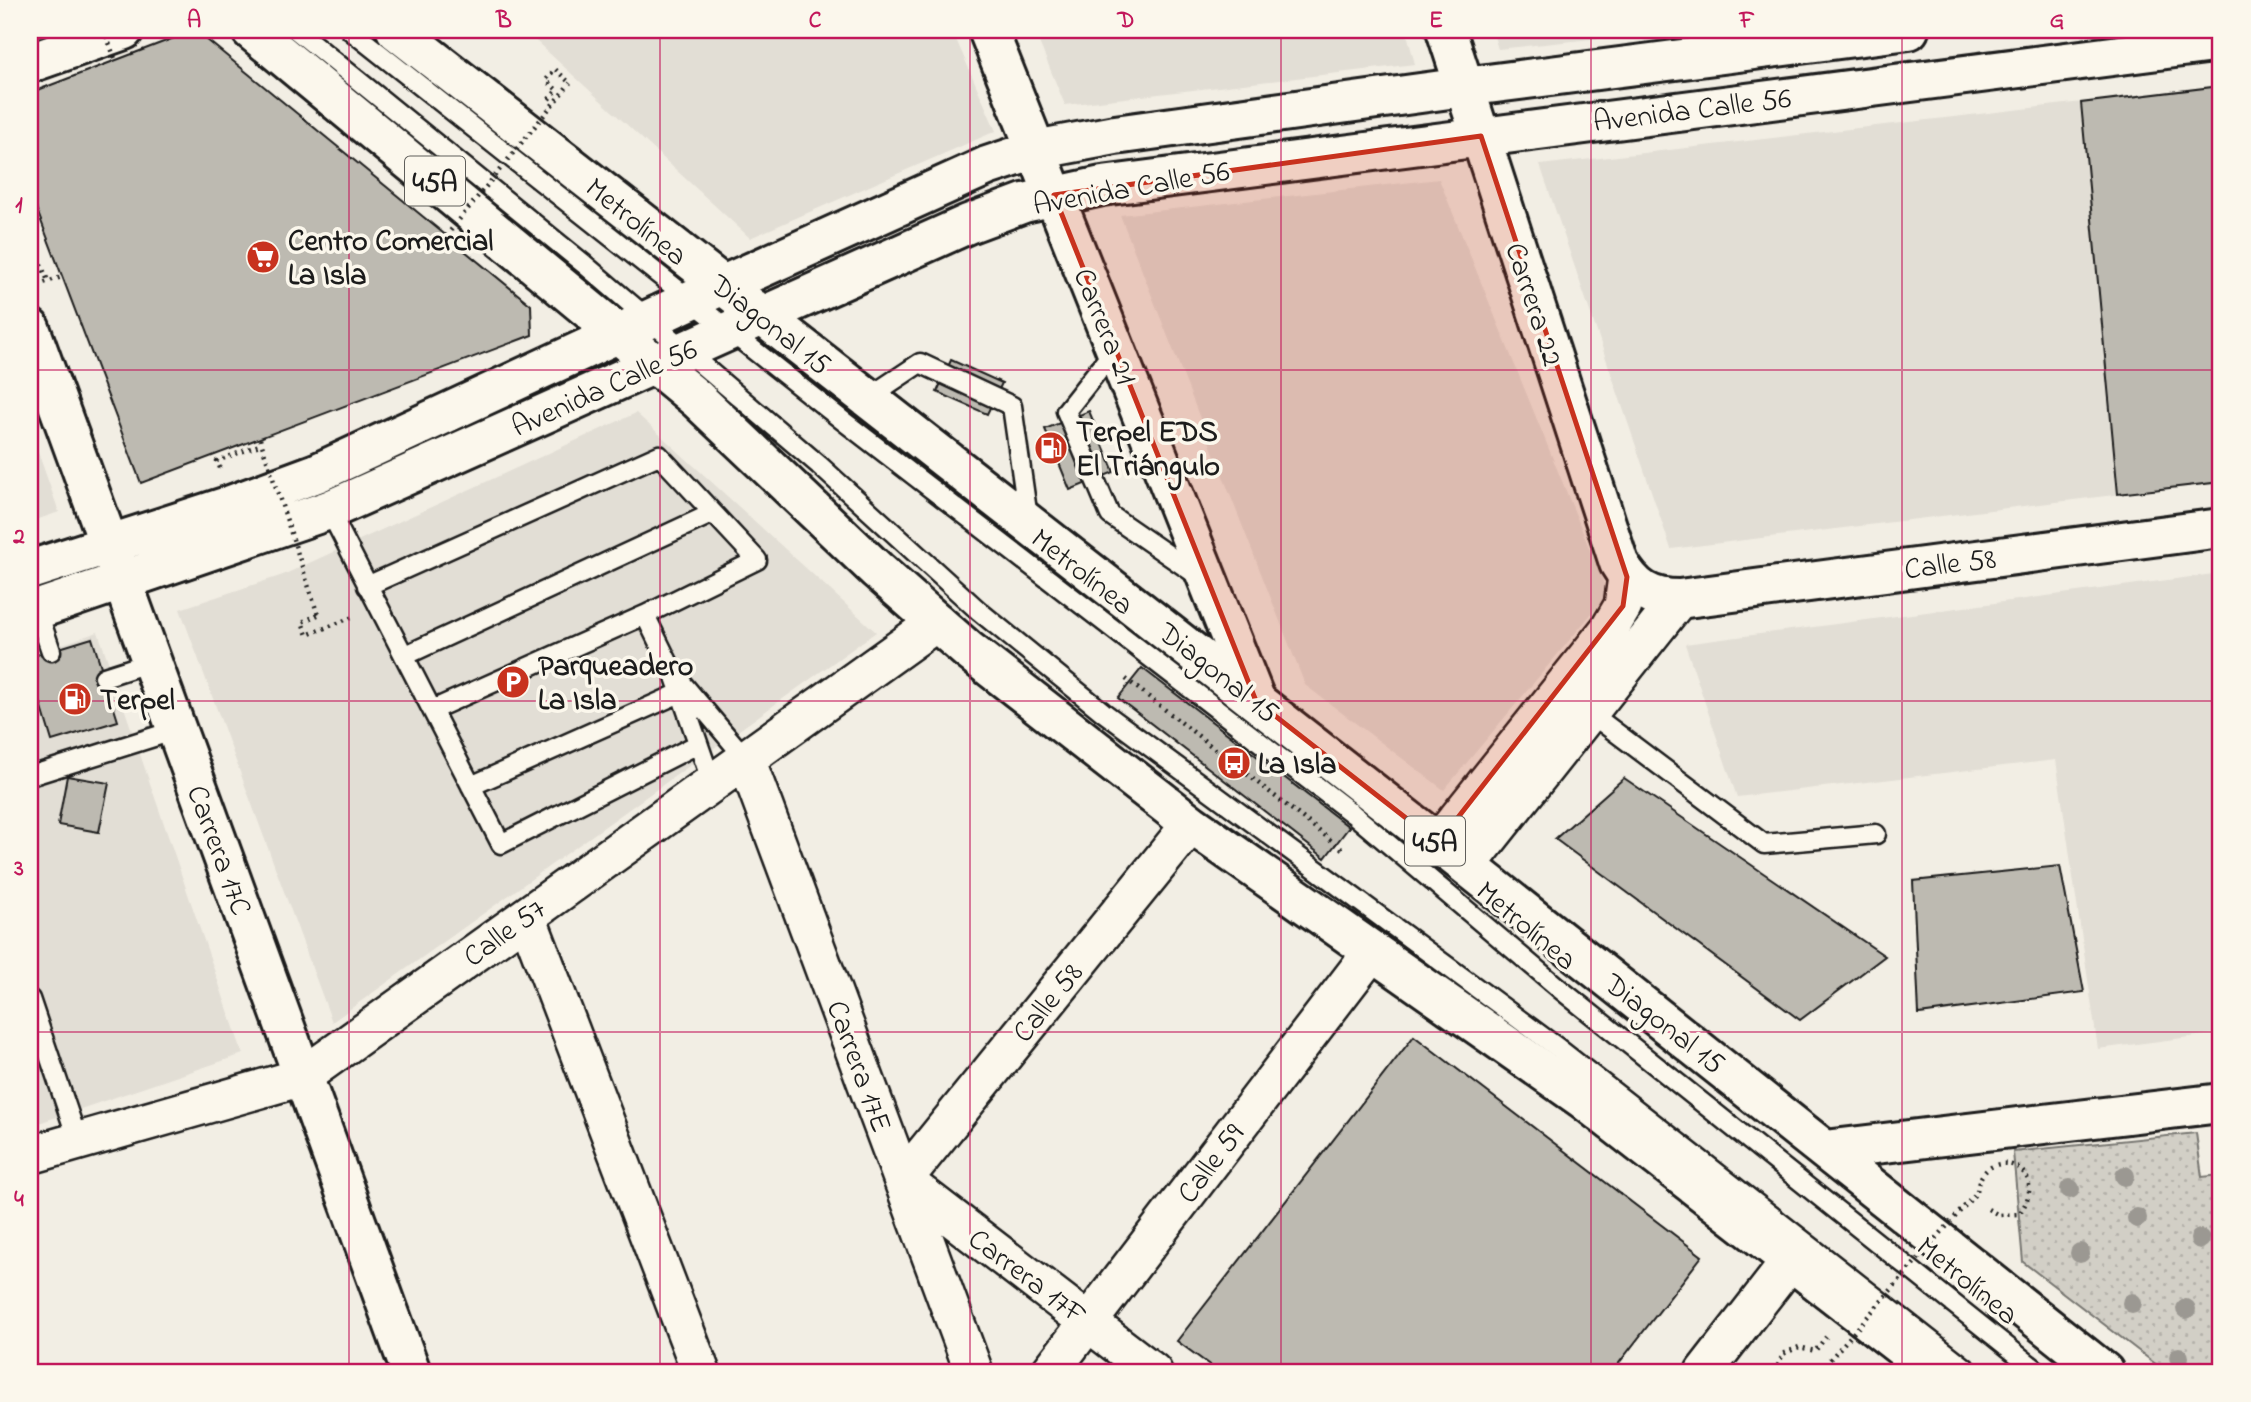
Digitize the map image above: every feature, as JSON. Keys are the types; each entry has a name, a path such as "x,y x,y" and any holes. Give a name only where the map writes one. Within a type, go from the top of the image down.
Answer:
{"main road":[{"name":"45A","path":"251,30 670,357 728,427 936,622 1191,824 1371,953 1556,1079 1934,1372"},
{"name":"Diagonal 15","path":"396,30 745,324 866,398 1438,843 2104,1372"},
{"name":"Carrera 21","path":"988,30 1256,701"},
{"name":"Carrera 22","path":"1446,30 1619,563 1627,576"},
{"name":"Avenida Calle 56","path":"30,570 317,472 987,166 1035,150 1115,135 1813,37 1909,30"},
{"name":"Avenida Calle 56","path":"34,611 329,510 968,224 1054,195 1481,136 2221,41"},
{"path":"30,63 120,45"},
{"name":"Carrera 17C","path":"30,328 411,1372"},
{"name":"Calle 58","path":"1627,576 1646,595 1679,599 2221,528"},
{"path":"1825,1150 2221,1103"}],"street":[{"path":"1438,843 1610,628 1623,607 1627,576"},
{"path":"1467,866 1679,599"},
{"name":"Calle 57","path":"30,1155 302,1077 936,622"},
{"name":"Carrera 17E","path":"746,759 974,1372"},
{"name":"Calle 58","path":"903,1180 1191,824"},
{"path":"527,916 701,1372"},
{"name":"Calle 59","path":"1050,1372 1371,953"},
{"name":"Carrera 17F","path":"903,1180 1153,1372"},
{"path":"1704,1372 1791,1260"}],"lane":[{"path":"296,30 519,208 633,326"},
{"name":"Metrolínea","path":"350,30 706,293"},
{"name":"Metrolínea","path":"745,324 1353,814 1560,989 2039,1372"},
{"path":"1115,349 1066,411 1111,515 1209,583"},
{"path":"670,357 819,465 979,611 1104,712 1559,1048 1971,1372"},
{"path":"866,398 920,363 1012,406 1030,525"},
{"path":"368,586 659,455 757,560 645,615 432,710"},
{"path":"329,510 501,845 698,744"},
{"path":"404,656 713,513"},
{"path":"34,611 51,650"},
{"path":"645,615 674,674 712,783"},
{"path":"104,677 151,662"},
{"path":"674,674 746,759"},
{"path":"471,786 680,693"},
{"path":"1590,713 1764,845 1876,834"},
{"path":"30,776 176,730"},
{"path":"30,999 78,1141"}],"path":[{"path":"104,30 120,45"},
{"path":"446,236 570,83 555,69 546,79 557,90 544,104"},
{"path":"30,237 48,281"},
{"path":"30,288 62,277"},
{"path":"260,439 318,615 302,622 307,635 379,607"},
{"path":"1119,674 1347,853"},
{"path":"2221,1139 2215,1139 2217,1159 2221,1158"},
{"path":"1827,1372 1825,1364 1977,1192 1978,1183 1988,1168 2005,1163 2022,1170 2028,1177 2030,1194 2019,1214 1999,1215 1984,1208"},
{"path":"1775,1372 1778,1360 1790,1349 1799,1347 1815,1351"}],"highlighted area":[{"path":"1481,136 1627,577 1623,606 1438,843 1256,701 1054,195"}],"shaded area":[{"path":"524,30 952,30 996,131 750,238"},
{"path":"1034,30 1406,30 1415,64 1065,105"},
{"path":"1492,30 1677,30 1498,49"},
{"path":"2221,86 2221,482 1671,549 1540,165"},
{"path":"1439,179 1608,594 1444,790 1305,685 1120,215"},
{"name":"Parqueadero La Isla","path":"636,413 876,632 332,1022 180,609 283,575"},
{"path":"30,429 59,512 30,522"},
{"path":"2221,573 2221,1033 2098,1049 2056,760 1737,797 1685,644"},
{"path":"98,632 243,1054 30,1126 30,655"},
{"path":"2196,1133 2202,1177 2221,1175 2221,1372 2166,1372 2023,1262 2013,1152"}],"building":[{"name":"Centro Comercial La Isla","path":"195,30 531,305 532,335 141,483 30,192 30,93"},
{"path":"2221,86 2221,482 2118,494 2081,103"},
{"path":"951,360 1002,383 987,414 937,392"},
{"path":"1089,411 1114,472 1070,490 1045,429"},
{"name":"Terpel","path":"92,638 118,721 52,741 30,668 30,657"},
{"name":"La Isla","path":"1142,668 1349,827 1325,858 1118,698"},
{"path":"67,776 109,783 99,832 58,825"},
{"path":"1624,778 1885,956 1800,1020 1555,839"},
{"path":"2060,866 2084,992 1919,1014 1913,881"},
{"path":"1414,1036 1702,1256 1612,1372 1219,1372 1177,1341"}],"place":[{"name":"Centro Comercial La Isla","path":"263,257"},
{"name":"Terpel EDS El Triángulo","path":"1051,448"},
{"name":"Parqueadero La Isla","path":"513,682"},
{"name":"Terpel","path":"75,699"},
{"name":"La Isla","path":"1234,763"}]}
